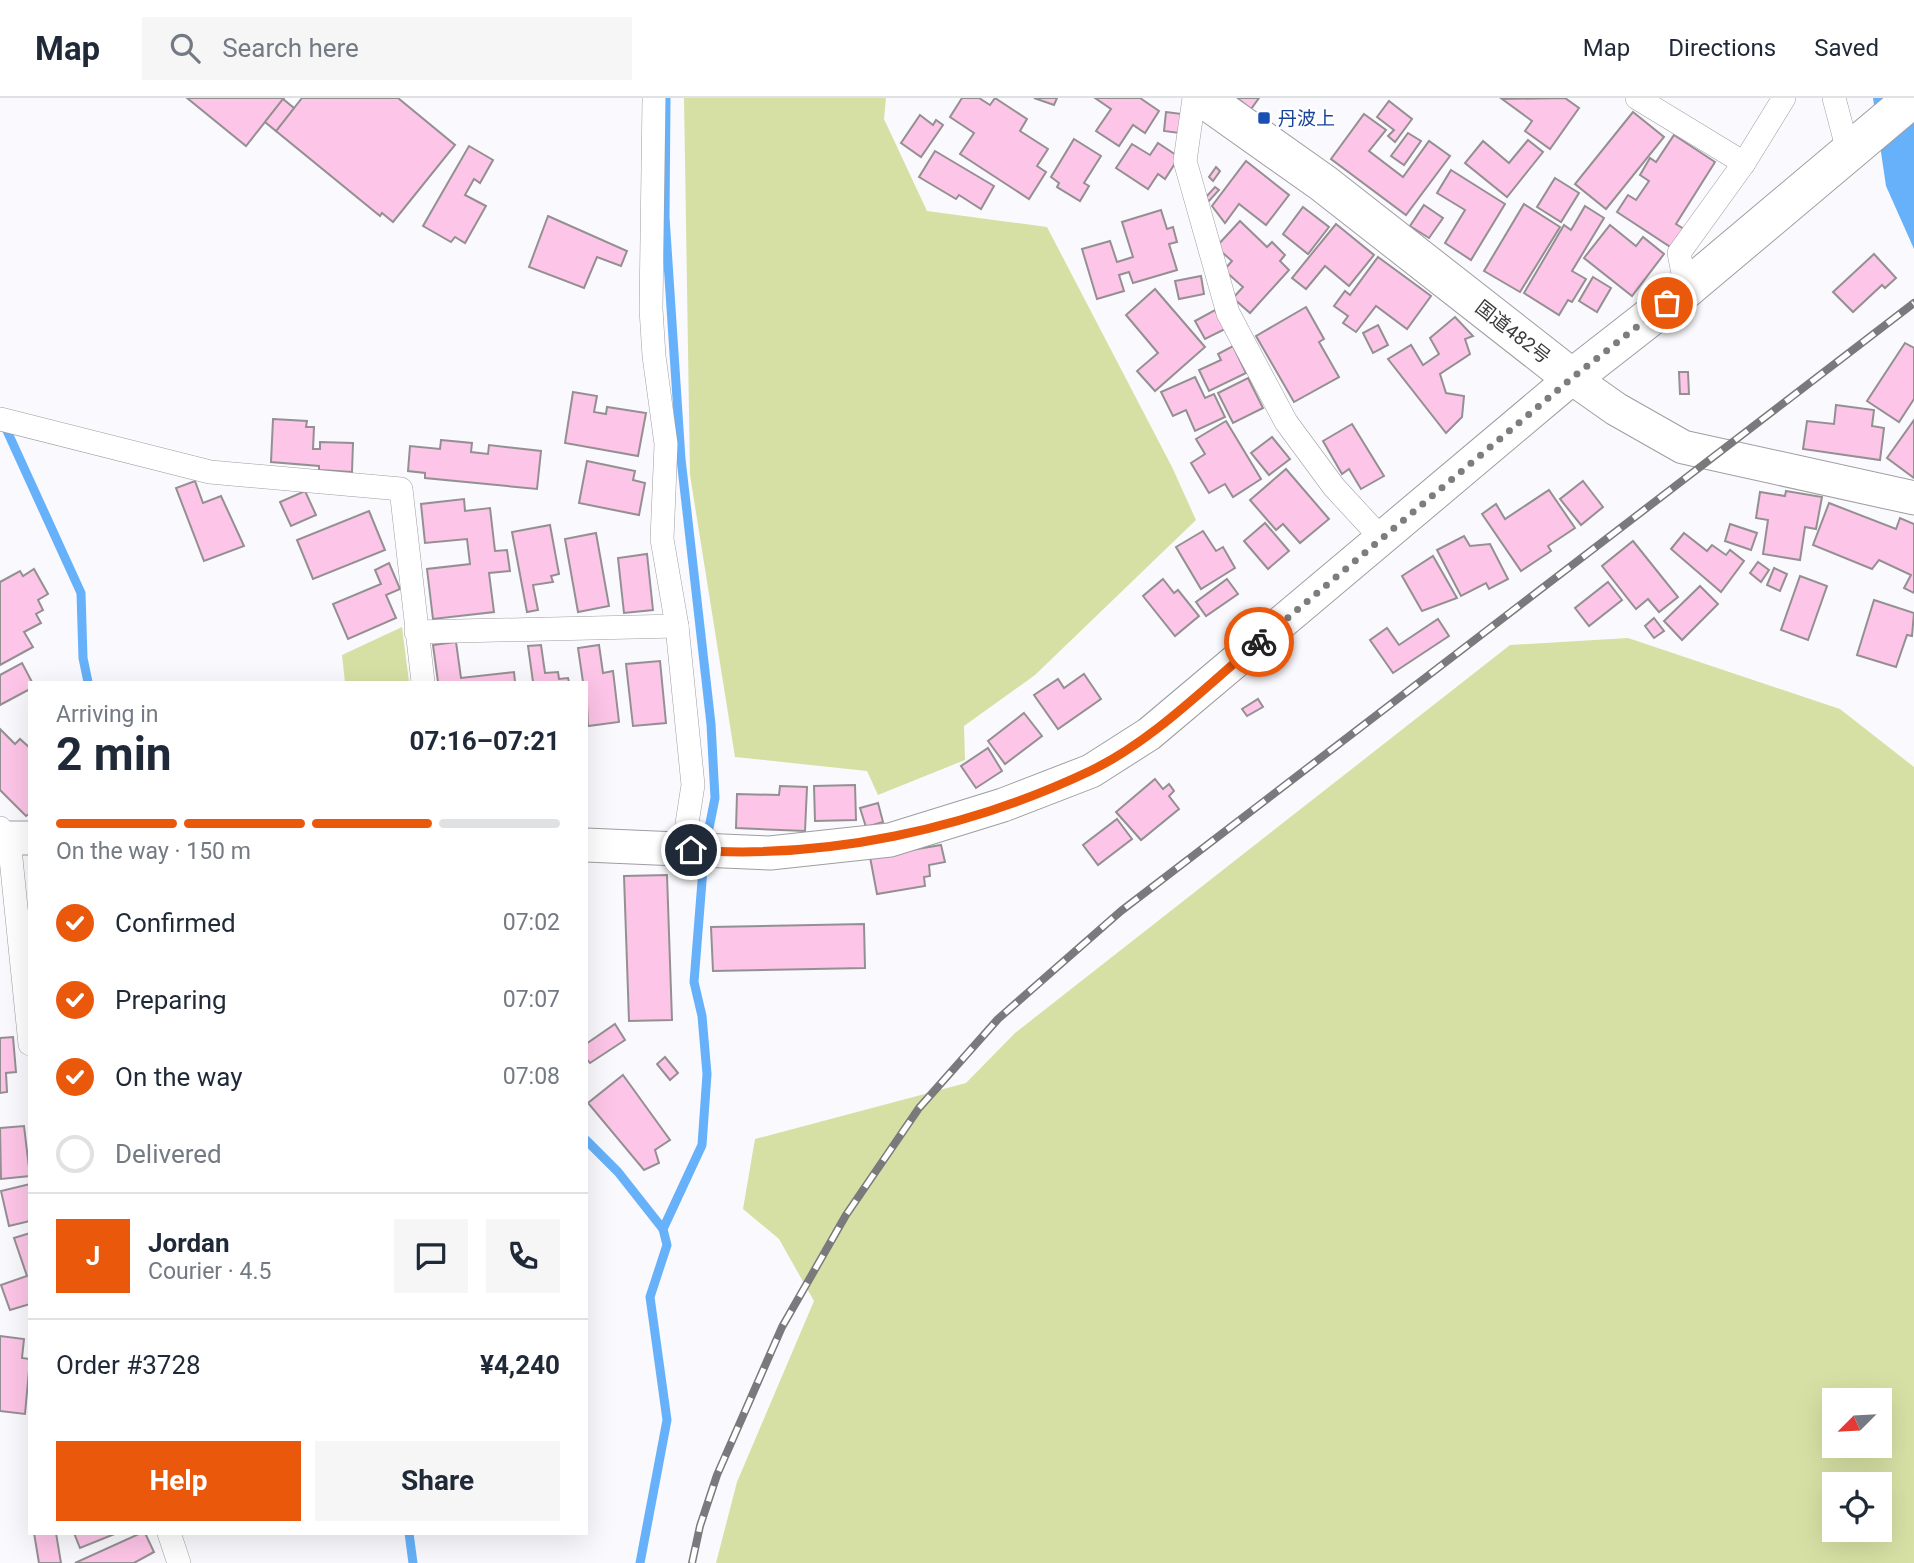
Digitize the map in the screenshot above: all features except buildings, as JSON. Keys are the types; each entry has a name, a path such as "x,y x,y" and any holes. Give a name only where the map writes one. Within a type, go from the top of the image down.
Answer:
{"highway":[{"name":"国道482号","path":"1203,98 1323,183 1572,378"},
{"path":"1572,378 1686,289 1913,98"}],"main road":[{"path":"588,845 770,853 890,840 1003,804 1091,771 1149,734 1572,378 1616,409 1683,447 1914,498"}],"street":[{"path":"654,98 651,309 653,356 666,444 662,539 677,626 697,850"},
{"path":"1194,98 1185,161 1228,313 1286,422 1334,488 1382,539"},
{"path":"1637,98 1744,163"},
{"path":"1686,289 1679,253 1744,163 1784,98"},
{"path":"1834,98 1856,145"},
{"path":"8,421 210,472 401,489 423,681"},
{"path":"416,632 677,626"},
{"path":"10,836 28,1023"},
{"path":"170,1535 179,1563"}],"green space":[{"path":"684,98 886,98 884,119 927,211 1047,227 1172,467 1196,520 1035,675 964,726 965,760 878,795 867,771 735,757 690,475"},
{"path":"402,627 409,681 345,681 342,655"},
{"path":"1628,638 1840,709 1914,767 1914,1563 716,1563 737,1482 814,1301 779,1239 743,1209 755,1139 966,1083 1015,1033 1510,645"}],"water":[{"path":"1873,98 1914,98 1914,249 1886,186"}],"waterway":[{"path":"666,98 665,217 681,459 711,724 715,798 706,843"},
{"path":"3,422 81,593 83,658 88,681"},
{"path":"663,1229 702,1145 707,1074 702,1016 694,982 704,856"},
{"path":"588,1142 618,1172 663,1229 667,1245 650,1297 667,1420 640,1563"},
{"path":"409,1535 413,1563"}],"railway":[{"path":"692,1563 700,1526 717,1475 782,1327 846,1215 919,1108 998,1019 1121,911 1914,303"}],"way so far":[{"path":"1259,642 1572,378 1667,303"}],"place":[{"name":"丹波上","path":"1264,118"}],"route":[{"path":"691,850 770,853 890,840 1003,804 1091,771 1149,734 1259,642"}]}
